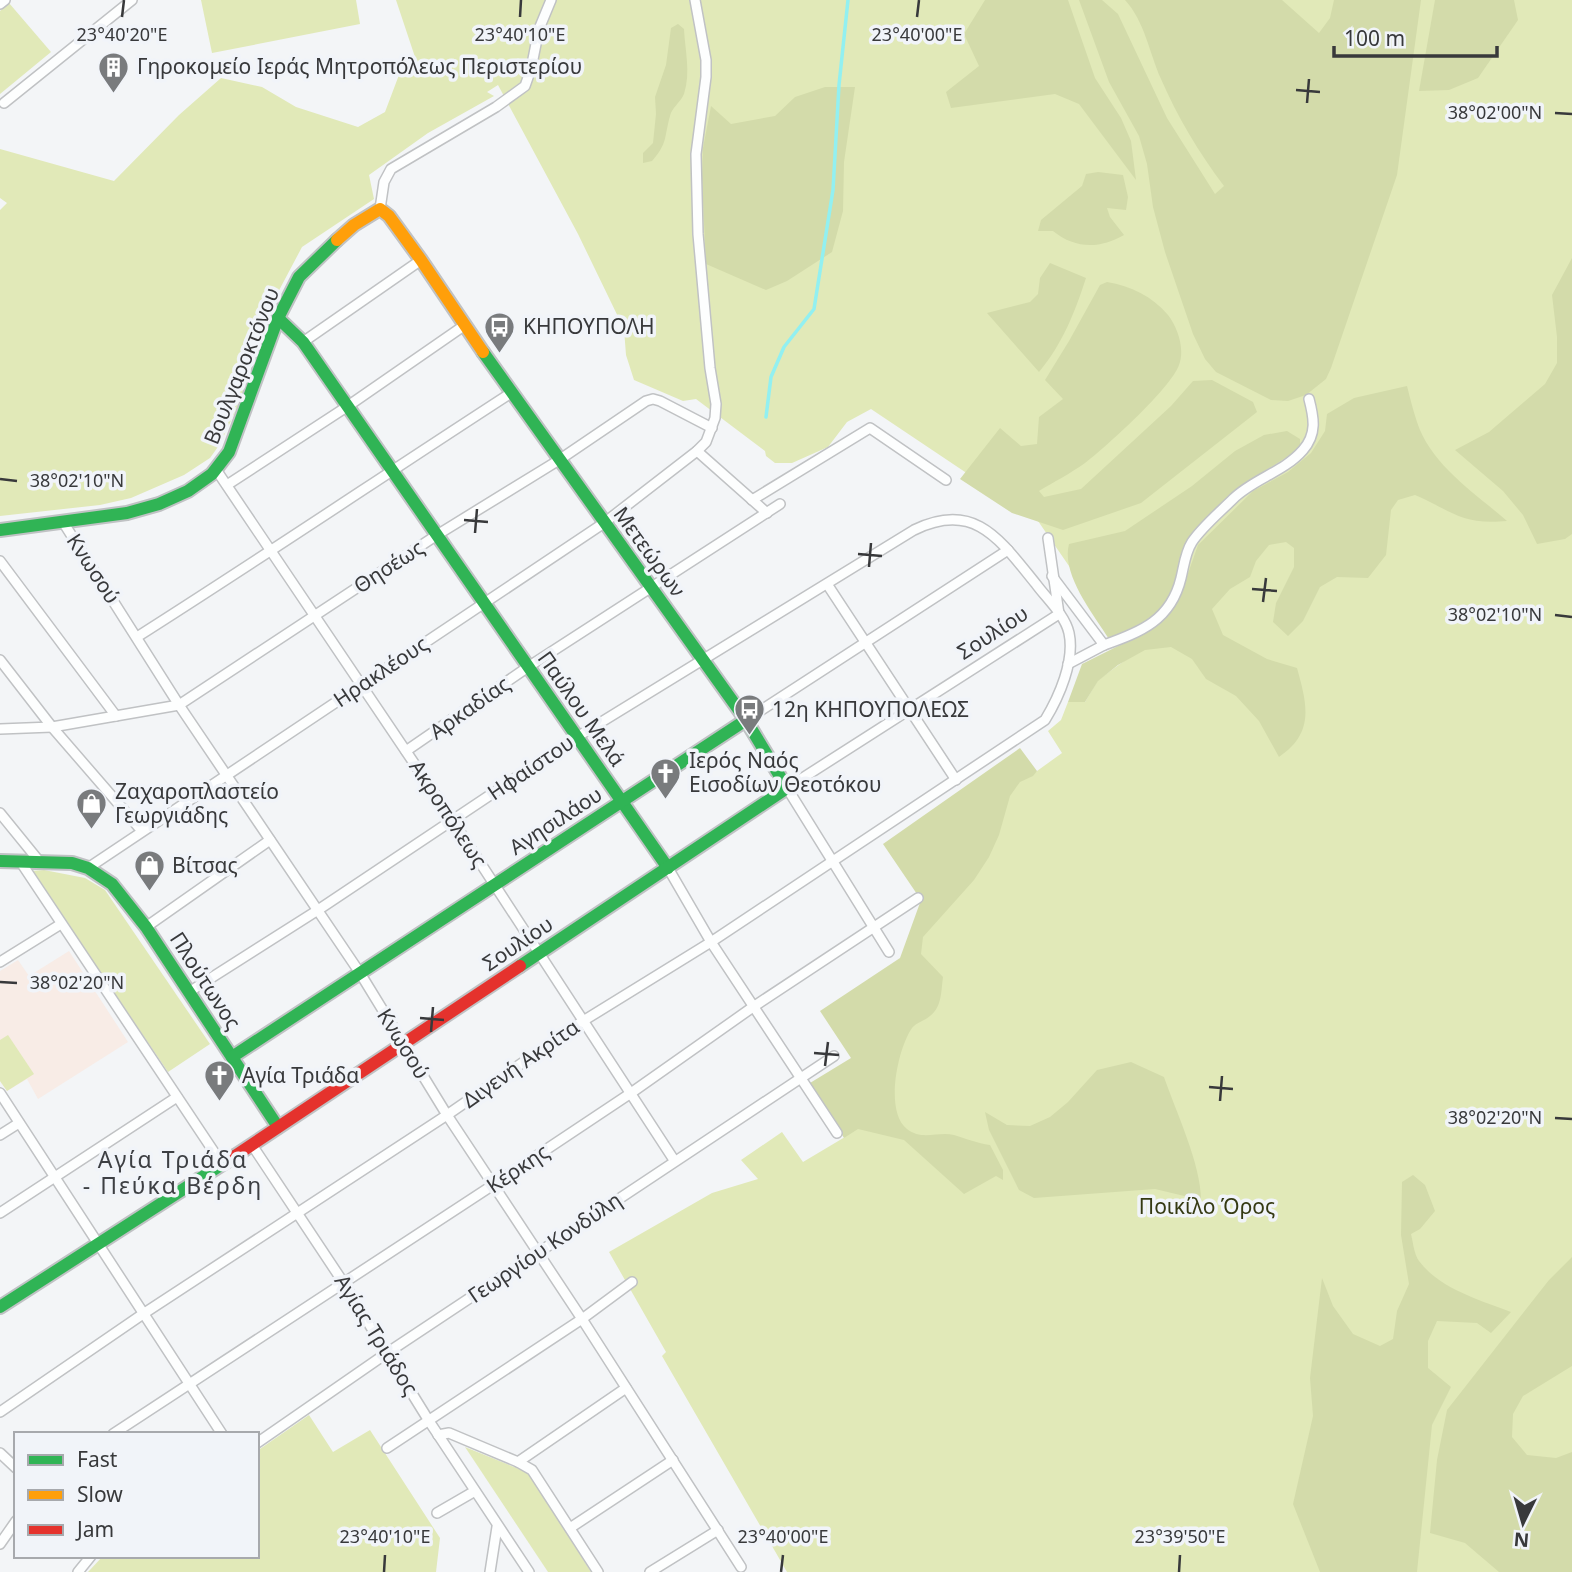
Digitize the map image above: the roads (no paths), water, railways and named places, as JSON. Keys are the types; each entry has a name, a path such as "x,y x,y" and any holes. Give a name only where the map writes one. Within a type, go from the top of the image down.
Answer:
{"street":[{"path":"0,4 5,0"},
{"path":"4,103 132,0"},
{"path":"380,209 384,182 391,169 496,107 525,86 539,29 551,0"},
{"path":"695,0 706,60 696,168 698,234 710,368 716,404 712,428 706,442 697,452 767,513"},
{"name":"Μετεώρων","path":"380,209 389,216 421,260 511,393 746,720 890,952"},
{"name":"Βουλγαροκτόνου","path":"0,530 122,512 169,500 218,471 234,440 278,318 299,277 354,225 380,209"},
{"path":"303,342 421,260"},
{"name":"Παύλου Μελά","path":"278,318 303,342 667,868 710,942 837,1133"},
{"path":"228,485 348,407 465,325"},
{"path":"137,637 272,552 511,393"},
{"name":"Θησέως","path":"0,729 52,727 179,705 646,401 653,399 712,428"},
{"path":"1048,538 1051,574 1059,614 1069,633 1068,663 1104,645 1140,632 1157,620 1170,605 1181,580 1192,542 1236,496 1256,480 1288,463 1304,449 1312,435 1315,421 1309,399"},
{"path":"752,500 870,428 946,480"},
{"name":"Ηρακλέους","path":"88,868 604,523 697,452"},
{"name":"Ακροπόλεως","path":"218,471 407,751 674,1160"},
{"name":"Αρκαδίας","path":"407,751 528,667 780,505"},
{"name":"Ηφαίστου","path":"189,992 318,910 577,737 932,521 955,518 974,522 990,532 1008,550 1059,614"},
{"name":"Κνωσού","path":"63,522 179,705 360,973 447,1115 741,1567"},
{"name":"Αγησιλάου","path":"232,1057 1008,550"},
{"path":"0,561 116,716"},
{"path":"1051,574 1104,645"},
{"path":"827,584 956,780"},
{"name":"Σουλίου","path":"0,1307 252,1145 787,788 1059,614"},
{"path":"0,660 52,727 142,831"},
{"name":"Διγενή Ακρίτα","path":"0,1412 143,1314 447,1115 583,1021 710,942 1045,720 1057,699 1068,663"},
{"path":"0,813 39,861"},
{"path":"146,927 270,840"},
{"path":"0,861 72,863 88,868"},
{"path":"20,861 222,1164"},
{"name":"Πλούτωνος","path":"88,868 113,884 146,927 278,1127"},
{"name":"Κέρκης","path":"116,1432 493,1185 918,898"},
{"path":"0,962 61,924"},
{"name":"Γεωργίου Κονδύλη","path":"259,1442 674,1160 834,1056"},
{"path":"0,1093 221,1432"},
{"path":"0,1213 177,1097"},
{"path":"0,1135 19,1123"},
{"name":"Αγίας Τριάδος","path":"252,1145 344,1282 429,1421 528,1572"},
{"path":"387,1448 582,1319 632,1282"},
{"path":"518,1462 626,1388"},
{"path":"438,1435 449,1433 532,1470 597,1572"},
{"path":"0,1453 14,1466"},
{"path":"570,1528 673,1460"},
{"path":"437,1513 475,1491"},
{"path":"0,1544 14,1524"},
{"path":"490,1572 497,1527"},
{"path":"650,1572 718,1530"},
{"path":"78,1572 89,1558"}],"waterway":[{"path":"766,417 771,377 784,347 814,309 833,190 839,85 848,0"}],"place":[{"name":"Γηροκομείο Ιεράς Μητροπόλεως Περιστερίου","path":"114,94"},
{"name":"ΚΗΠΟΥΠΟΛΗ","path":"500,354"},
{"name":"12η ΚΗΠΟΥΠΟΛΕΩΣ","path":"749,737"},
{"name":"Ιερός Ναός Εισοδίων Θεοτόκου","path":"666,800"},
{"name":"Ζαχαροπλαστείο Γεωργιάδης","path":"92,831"},
{"name":"Βίτσας","path":"149,893"},
{"name":"Αγία Τριάδα","path":"219,1103"}],"district":[{"name":"Αγία Τριάδα - Πεύκα Βέρδη","path":"173,1173"}],"park label":[{"name":"Ποικίλο Όρος","path":"1207,1207"}]}
